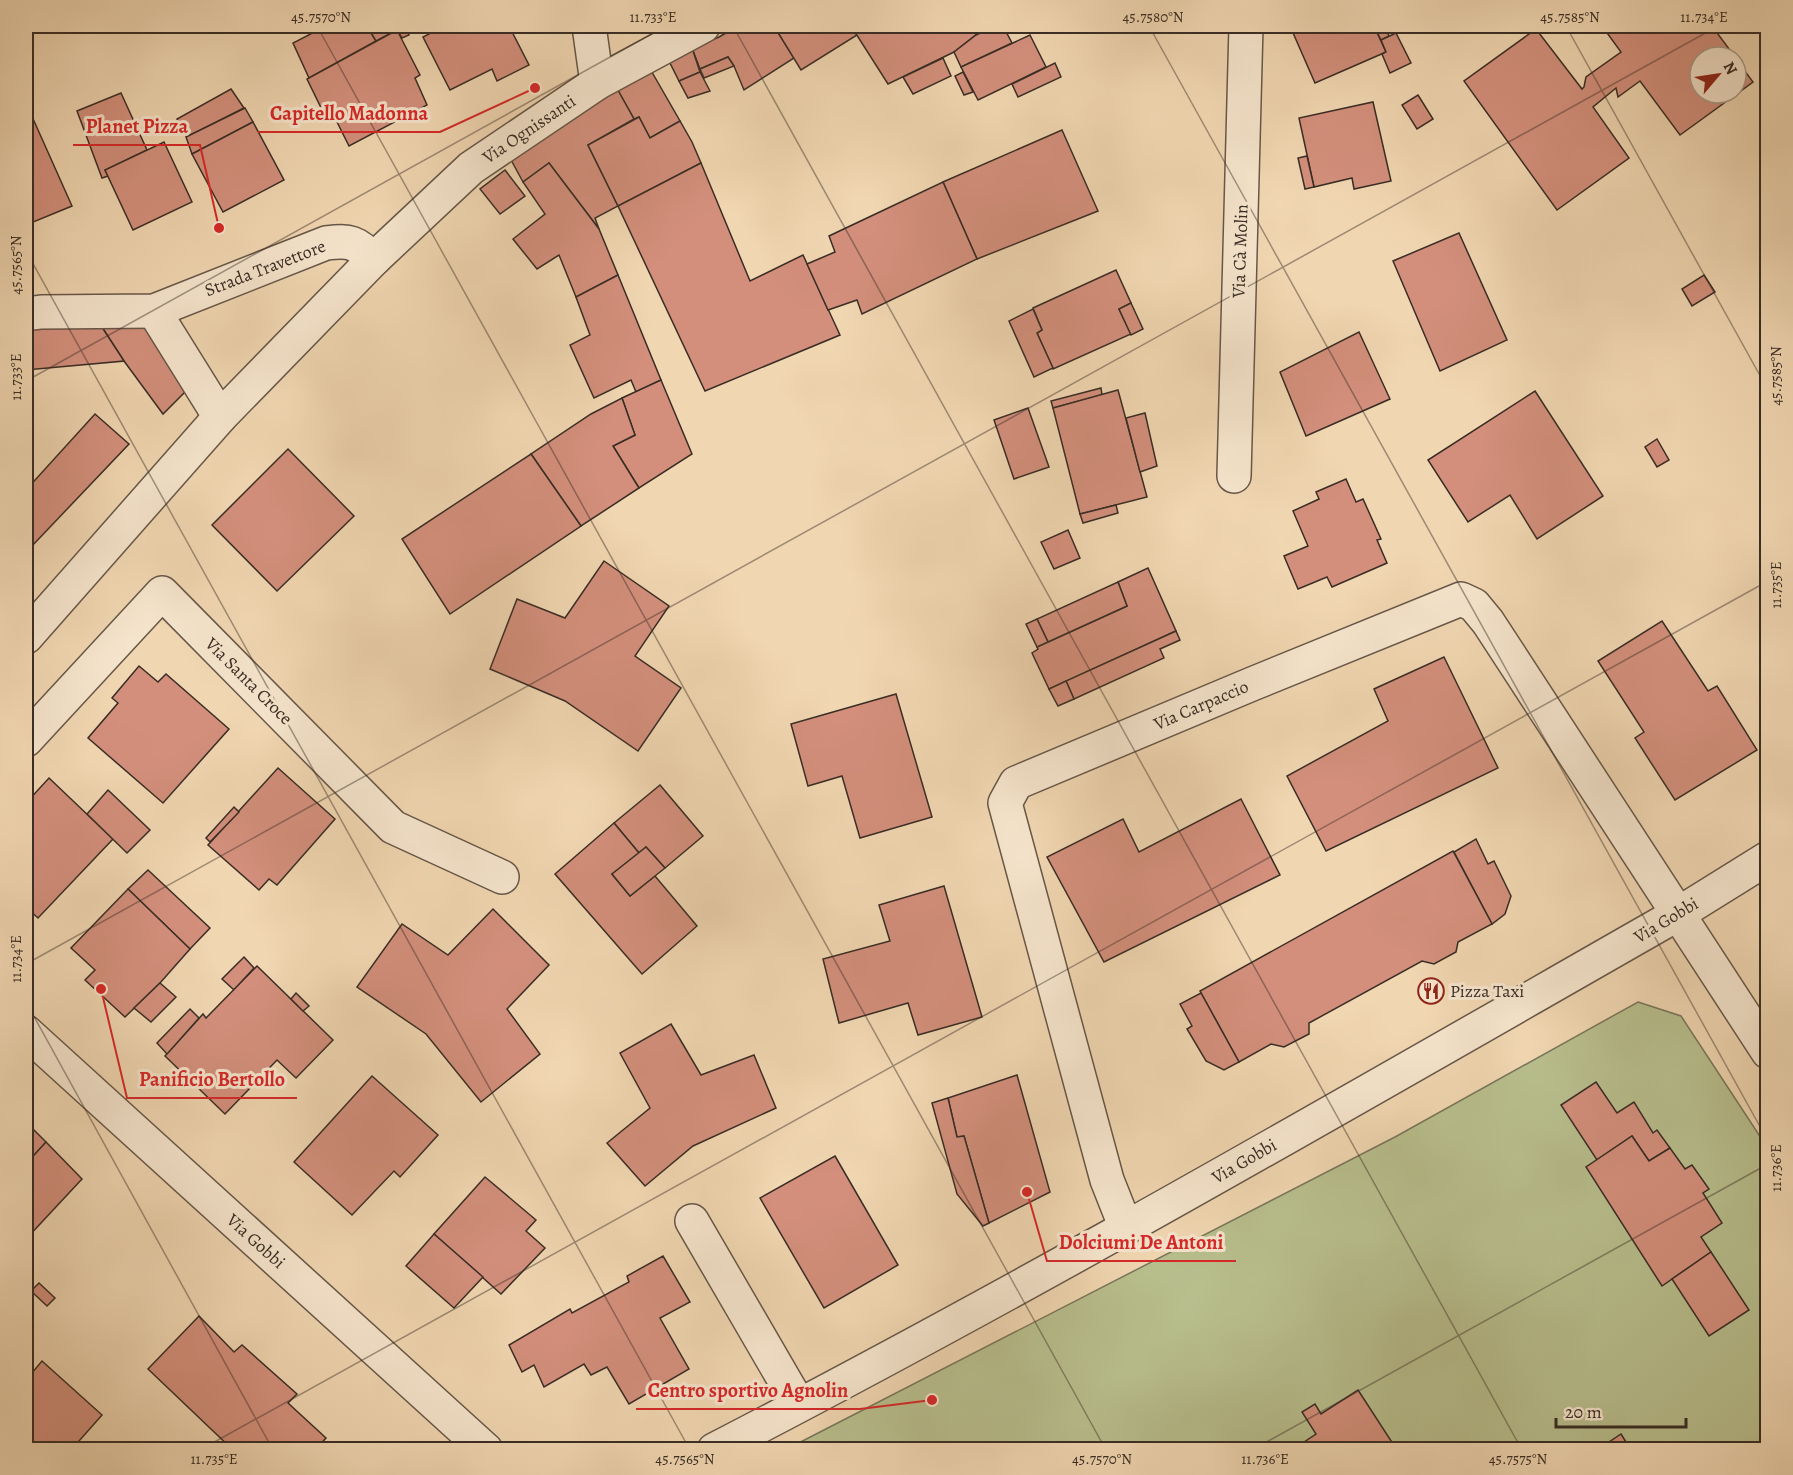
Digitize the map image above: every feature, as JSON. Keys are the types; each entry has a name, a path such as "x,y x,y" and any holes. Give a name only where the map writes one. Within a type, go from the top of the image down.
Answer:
{"street":[{"path":"589,26 597,82"},
{"name":"Via Ognissanti","path":"374,259 471,168 597,82 703,26"},
{"name":"Via Cà Molin","path":"1234,476 1246,26"},
{"name":"Strada Travettore","path":"26,314 154,311 326,243 356,244 374,259"},
{"path":"26,637 219,417 374,259"},
{"path":"154,311 219,417"},
{"name":"Via Santa Croce","path":"26,740 162,593 393,827 502,878"},
{"name":"Via Carpaccio","path":"1126,1228 1107,1180 1010,825 1005,803 1016,783 1461,598 1474,605 1488,622 1678,914"},
{"name":"Via Gobbi","path":"714,1449 799,1406 1126,1228 1678,914 1767,858"},
{"path":"1678,914 1767,1052"},
{"name":"Via Gobbi","path":"26,1032 486,1449"},
{"path":"692,1221 799,1406"}],"green space":[{"path":"1638,1002 1681,1016 1767,1147 1767,1449 785,1450 1395,1137"}],"building":[{"path":"326,26 367,26 376,41 309,78 293,43"},
{"path":"367,26 404,26 409,35 402,38 397,30 376,41"},
{"path":"444,26 509,26 529,65 497,81 492,69 450,90 423,37"},
{"path":"738,26 774,26 794,58 744,90 728,57 700,69 692,48"},
{"path":"774,26 851,26 857,35 801,70"},
{"path":"851,26 972,26 976,35 954,52 888,84"},
{"path":"995,26 1003,26 1012,43 961,67 954,52 976,35"},
{"path":"1290,26 1374,26 1386,52 1315,83"},
{"path":"1374,26 1384,26 1389,36 1381,40"},
{"path":"1602,26 1712,26 1726,45 1688,45 1688,105 1721,105 1680,135 1640,81 1618,97 1616,88 1593,107 1629,158 1557,210 1464,81 1536,29 1582,89 1586,77 1621,52"},
{"path":"397,30 420,75 415,78 427,105 349,146 335,118 328,122 307,79"},
{"path":"1396,33 1411,63 1390,73 1382,54 1386,52 1381,40"},
{"path":"1030,35 1046,67 978,100 961,67"},
{"path":"692,48 700,72 679,81 668,59"},
{"path":"728,57 734,66 704,78 700,69"},
{"path":"943,58 951,76 913,94 903,77"},
{"path":"1055,63 1061,77 1018,97 1012,84"},
{"path":"649,67 680,121 650,138 639,117 634,119 615,85"},
{"path":"700,72 710,91 688,98 679,81"},
{"path":"963,72 973,92 964,95 955,76"},
{"path":"1748,75 1753,82 1748,86"},
{"path":"615,85 634,119 588,145 618,206 595,218 599,229 549,163 523,182 510,158"},
{"path":"231,89 244,108 187,137 177,119"},
{"path":"121,93 147,150 105,170 108,176 102,178 77,111"},
{"path":"1418,95 1433,119 1417,129 1402,105"},
{"path":"1373,102 1391,181 1354,189 1352,178 1314,187 1299,118"},
{"path":"26,103 72,206 26,225"},
{"path":"245,108 253,122 192,154 186,137"},
{"path":"639,117 650,138 680,121 701,163 618,206 588,145"},
{"path":"253,122 284,180 223,212 192,154"},
{"path":"1062,130 1098,211 977,259 943,182"},
{"path":"164,142 192,202 133,230 105,170"},
{"path":"1307,156 1314,187 1305,189 1298,158"},
{"path":"549,163 599,229 618,275 576,297 559,255 537,269 513,239 545,214 523,182"},
{"path":"701,163 750,281 803,255 840,335 705,391 618,206"},
{"path":"505,170 525,196 500,214 480,189"},
{"path":"943,182 977,259 862,314 857,300 828,310 807,264 835,252 829,236"},
{"path":"1459,233 1507,340 1440,371 1393,261"},
{"path":"1116,270 1131,303 1119,309 1131,334 1053,369 1037,333 1042,330 1033,308"},
{"path":"618,275 661,380 636,392 631,380 594,398 570,345 590,335 576,297"},
{"path":"1704,275 1715,292 1692,306 1682,289"},
{"path":"1131,303 1143,329 1131,335 1119,309"},
{"path":"1033,309 1042,330 1037,333 1053,368 1034,377 1009,321"},
{"path":"143,315 193,384 163,414 98,321"},
{"path":"98,321 124,361 26,370 26,328"},
{"path":"1359,332 1390,399 1306,436 1280,372"},
{"path":"661,380 692,454 639,488 613,446 635,435 622,398"},
{"path":"1101,388 1102,395 1053,408 1051,401"},
{"path":"1118,390 1147,497 1080,514 1053,408"},
{"path":"1535,391 1603,496 1537,539 1510,495 1468,522 1428,460"},
{"path":"622,398 635,435 613,446 639,488 581,526 531,454 591,414"},
{"path":"1028,408 1049,467 1014,479 994,420"},
{"path":"1145,413 1157,466 1140,472 1126,418"},
{"path":"95,414 129,444 31,547 26,528 26,490"},
{"path":"1657,439 1669,460 1657,467 1645,447"},
{"path":"288,449 354,516 277,591 212,525"},
{"path":"531,454 581,526 450,614 402,539"},
{"path":"1346,479 1356,502 1363,499 1381,539 1377,540 1387,563 1332,587 1327,577 1298,589 1284,556 1308,546 1293,511 1319,499 1316,492"},
{"path":"1116,505 1118,513 1083,523 1080,514"},
{"path":"1068,530 1080,558 1054,569 1041,542"},
{"path":"604,561 669,606 635,656 681,688 638,751 565,701 490,669 517,599 565,618"},
{"path":"1148,568 1176,631 1049,689 1032,653 1038,649 1037,647 1127,606 1118,582"},
{"path":"1118,582 1127,606 1048,642 1037,619"},
{"path":"1037,619 1048,642 1037,647 1026,624"},
{"path":"1662,621 1708,691 1717,686 1757,750 1675,800 1635,738 1644,732 1598,661"},
{"path":"1176,631 1180,640 1160,649 1164,658 1074,699 1066,681"},
{"path":"1444,657 1498,768 1326,851 1287,776 1388,721 1374,689"},
{"path":"139,666 158,682 166,674 229,729 163,803 88,738 118,703 112,698"},
{"path":"1066,681 1074,699 1058,706 1049,689"},
{"path":"896,694 932,817 860,838 842,776 808,786 791,724"},
{"path":"278,768 335,819 277,885 269,879 259,890 208,845"},
{"path":"49,778 113,839 38,918 26,907 26,803"},
{"path":"660,785 703,836 665,868 646,847 639,853 614,823"},
{"path":"108,790 150,830 127,853 87,814"},
{"path":"1241,799 1280,875 1104,962 1047,857 1123,819 1139,852"},
{"path":"234,807 239,812 210,842 206,838"},
{"path":"614,823 639,853 612,874 630,896 655,876 697,926 642,974 555,874"},
{"path":"1476,839 1488,864 1494,861 1511,896 1505,914 1492,924 1454,852"},
{"path":"646,847 665,868 630,896 612,874"},
{"path":"1453,851 1492,924 1458,942 1456,952 1434,964 1422,961 1309,1023 1309,1034 1284,1047 1271,1044 1239,1062 1200,991"},
{"path":"148,870 210,928 190,949 128,889"},
{"path":"944,886 982,1017 918,1035 908,1003 839,1023 823,959 890,941 879,905"},
{"path":"128,889 190,949 160,983 125,1017 85,980 95,970 71,948"},
{"path":"493,909 549,965 507,1009 540,1054 481,1102 426,1034 357,987 402,924 448,955"},
{"path":"244,957 254,968 234,990 222,979"},
{"path":"257,966 333,1040 296,1078 277,1060 225,1114 165,1056 203,1014 206,1018"},
{"path":"160,983 176,997 151,1022 134,1008"},
{"path":"296,993 309,1006 303,1011 291,999"},
{"path":"1201,993 1239,1062 1224,1070 1206,1061 1187,1029 1192,1026 1180,1004"},
{"path":"190,1009 199,1018 167,1054 157,1043"},
{"path":"671,1024 701,1075 754,1055 776,1108 693,1146 645,1186 607,1143 650,1108 620,1053"},
{"path":"1017,1075 1050,1192 989,1223 964,1136 957,1137 948,1098"},
{"path":"372,1076 438,1135 400,1177 394,1171 352,1215 294,1162"},
{"path":"1596,1082 1617,1113 1634,1102 1653,1133 1657,1130 1670,1148 1649,1161 1632,1136 1597,1160 1561,1105"},
{"path":"948,1098 957,1137 964,1136 989,1223 983,1226 957,1194 932,1103"},
{"path":"26,1122 46,1142 26,1164"},
{"path":"1632,1136 1649,1161 1670,1148 1685,1169 1692,1165 1709,1189 1703,1193 1722,1223 1701,1237 1711,1252 1662,1286 1586,1167"},
{"path":"46,1142 82,1179 26,1239 26,1164"},
{"path":"835,1156 898,1265 824,1308 760,1198"},
{"path":"485,1177 536,1220 526,1231 545,1248 501,1294 434,1234"},
{"path":"434,1234 483,1277 454,1308 406,1266"},
{"path":"1711,1252 1749,1310 1709,1336 1672,1279"},
{"path":"663,1256 690,1302 660,1318 689,1369 629,1404 607,1367 591,1375 584,1364 544,1387 534,1365 522,1372 509,1345 570,1309 572,1313 629,1282 627,1276"},
{"path":"39,1283 55,1298 47,1306 31,1291"},
{"path":"199,1316 234,1352 242,1345 297,1394 288,1403 326,1438 315,1450 233,1450 148,1369"},
{"path":"42,1361 102,1415 71,1450 26,1450 26,1380"},
{"path":"1358,1390 1397,1450 1292,1450 1316,1434 1302,1412 1315,1404 1321,1414"},
{"path":"1621,1434 1631,1450 1597,1450"}],"place":[{"name":"Capitello Madonna","path":"535,88"},
{"name":"Planet Pizza","path":"219,228"},
{"name":"Panificio Bertollo","path":"101,989"},
{"name":"Pizza Taxi","path":"1431,991"},
{"name":"Dolciumi De Antoni","path":"1027,1192"},
{"name":"Centro sportivo Agnolin","path":"932,1400"}]}
